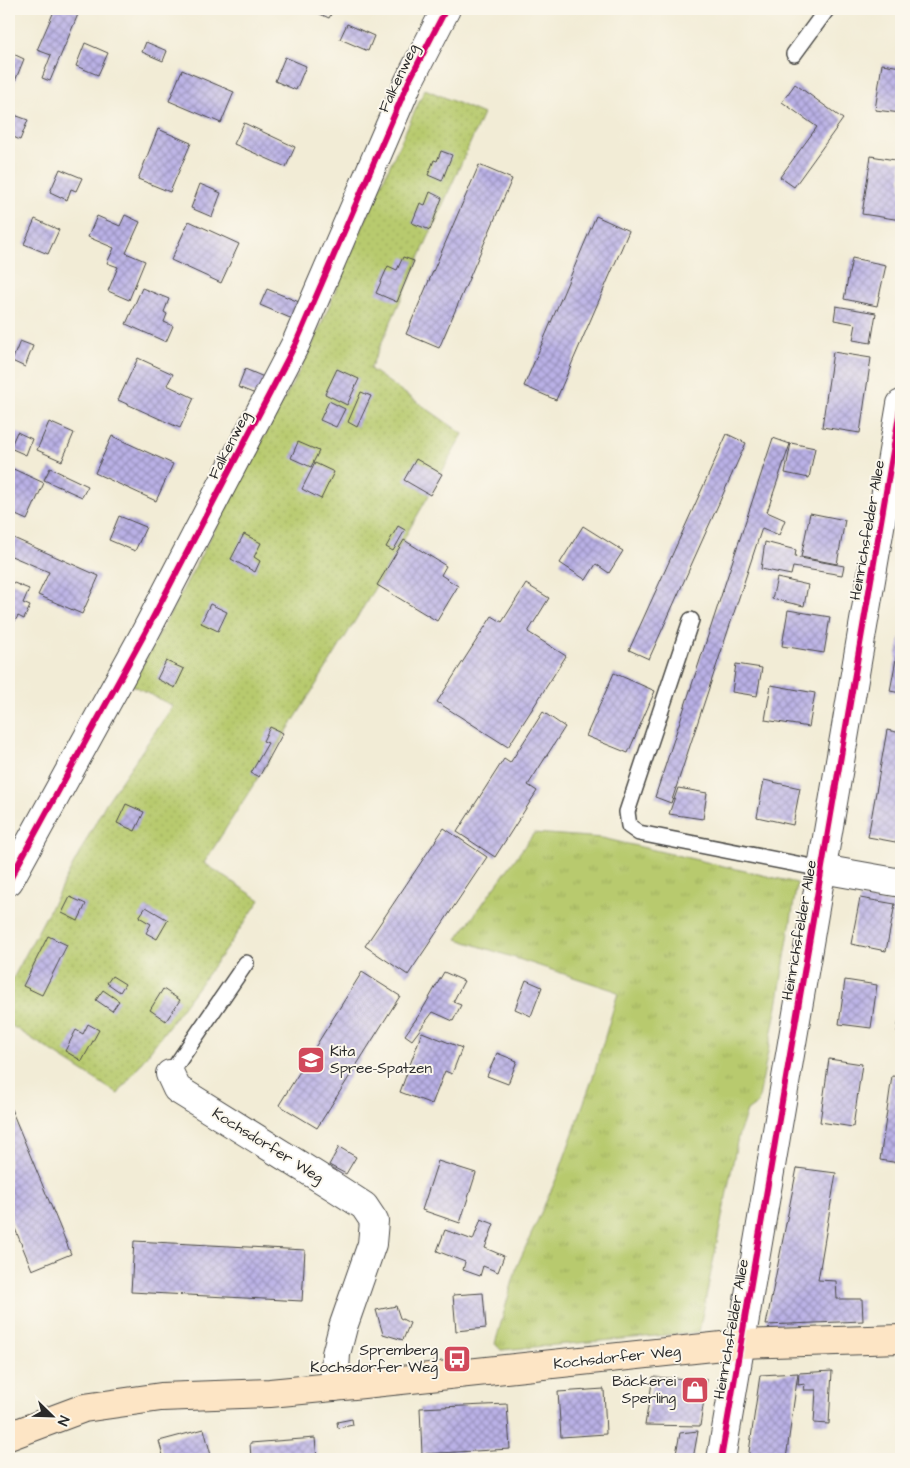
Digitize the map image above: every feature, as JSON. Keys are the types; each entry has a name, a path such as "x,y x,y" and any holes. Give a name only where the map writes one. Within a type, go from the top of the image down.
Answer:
{"street":[{"name":"Falkenweg","path":"9,881 145,633 296,343 409,81 446,9"},
{"name":"Heinrichsfelder Allee","path":"721,1459 901,404"},
{"path":"822,870 901,883"},
{"name":"Kochsdorfer Weg","path":"170,1074 177,1089 364,1206 374,1221 372,1244 343,1327 336,1354 334,1387"},
{"name":"Kochsdorfer Weg","path":"9,1436 84,1408 161,1397 270,1393 741,1344 901,1339"}],"lane":[{"path":"794,54 827,9"},
{"path":"691,620 627,812 629,826 639,833 822,870"},
{"path":"170,1074 246,964"}],"green space":[{"path":"425,89 483,114 370,369 463,434 369,597 204,863 260,900 226,949 118,1094 9,1024 9,986 106,803 173,706 132,685 310,351 375,198"},
{"path":"534,833 602,838 797,883 778,1000 758,1103 747,1111 738,1137 699,1332 501,1350 495,1344 517,1266 558,1175 593,1077 618,993 457,939"}],"building":[{"path":"55,9 72,9 79,12 50,81 42,78 51,55 37,50"},
{"path":"309,9 334,9 329,18"},
{"path":"347,24 374,36 368,51 340,39"},
{"path":"146,42 167,51 163,61 142,52"},
{"path":"85,43 108,53 98,75 76,66"},
{"path":"9,52 24,59 9,96"},
{"path":"285,57 306,66 296,90 275,81"},
{"path":"882,64 901,67 901,113 875,110"},
{"path":"182,70 234,92 221,123 169,101"},
{"path":"795,84 843,119 794,187 780,177 817,127 782,102"},
{"path":"9,113 28,120 20,140 9,135"},
{"path":"244,123 295,147 286,167 234,144"},
{"path":"158,129 191,143 170,192 138,179"},
{"path":"441,151 452,155 442,181 428,175 434,160 437,161"},
{"path":"871,156 901,161 901,220 862,214"},
{"path":"479,165 512,179 439,348 406,334"},
{"path":"60,169 82,178 76,191 71,189 67,200 50,192"},
{"path":"200,184 221,193 212,217 191,208"},
{"path":"430,192 442,198 430,230 412,223 420,203 425,205"},
{"path":"125,215 140,222 126,253 145,261 129,300 108,291 118,267 107,263 114,248 88,237 97,216 120,226"},
{"path":"596,216 629,231 556,400 524,386"},
{"path":"35,219 59,230 48,254 24,244"},
{"path":"189,221 239,244 221,283 171,260"},
{"path":"403,257 414,261 397,302 376,293 388,266 397,270"},
{"path":"852,258 886,265 877,306 844,299"},
{"path":"142,288 169,299 164,312 167,314 164,322 173,326 166,342 126,324"},
{"path":"267,289 304,304 297,321 260,305"},
{"path":"836,306 876,313 871,343 853,340 856,324 834,320"},
{"path":"20,341 33,346 25,367 12,361"},
{"path":"833,352 871,358 860,433 822,427"},
{"path":"138,358 173,374 167,385 194,398 180,428 118,400"},
{"path":"245,369 271,380 263,397 238,387"},
{"path":"337,369 359,379 347,405 325,394"},
{"path":"361,392 371,396 357,427 348,422"},
{"path":"329,401 345,409 336,427 320,420"},
{"path":"49,422 74,433 62,461 37,450"},
{"path":"17,432 32,439 26,455 10,448"},
{"path":"727,434 746,443 649,659 629,650"},
{"path":"112,436 173,464 156,501 95,473"},
{"path":"773,438 790,444 767,512 785,520 779,535 762,528 671,803 655,797"},
{"path":"298,442 319,451 311,467 291,458"},
{"path":"791,443 815,448 809,478 785,473"},
{"path":"416,459 442,474 430,495 404,480"},
{"path":"315,463 334,472 321,499 302,489"},
{"path":"9,467 44,483 27,520 9,512"},
{"path":"50,468 88,486 82,497 44,480"},
{"path":"810,513 845,520 837,564 801,557"},
{"path":"119,516 146,527 135,551 109,540"},
{"path":"398,526 405,530 393,551 386,547"},
{"path":"583,526 623,551 609,573 596,564 586,580 560,563"},
{"path":"244,534 261,543 254,557 260,561 255,572 231,559"},
{"path":"9,536 99,576 82,614 38,595 49,572 9,555"},
{"path":"404,540 446,566 441,575 458,586 437,621 377,585"},
{"path":"765,542 796,550 795,557 844,566 842,575 793,567 791,575 761,569"},
{"path":"777,578 808,585 804,606 772,599"},
{"path":"9,581 29,589 23,603 30,606 24,619 18,616 15,621 9,618"},
{"path":"526,584 549,598 528,632 566,656 508,747 437,702 492,616 502,622"},
{"path":"210,604 227,612 218,631 201,623"},
{"path":"788,610 830,617 824,653 782,646"},
{"path":"901,638 901,693 890,691"},
{"path":"166,661 184,669 175,688 157,679"},
{"path":"736,664 762,668 757,696 732,692"},
{"path":"614,673 655,691 628,753 586,736"},
{"path":"771,685 815,693 809,727 765,720"},
{"path":"543,712 565,727 528,785 537,791 495,857 457,832 504,759 510,763"},
{"path":"270,727 283,733 259,777 251,773 268,743 263,741"},
{"path":"887,730 901,733 901,843 868,837"},
{"path":"764,780 800,788 793,825 757,817"},
{"path":"678,788 707,793 703,819 669,814"},
{"path":"126,804 144,812 135,831 117,823"},
{"path":"444,828 487,857 408,975 365,946"},
{"path":"70,897 86,904 78,921 62,913"},
{"path":"860,898 895,904 886,951 851,944"},
{"path":"146,907 168,920 157,939 146,933 151,924 139,917"},
{"path":"48,936 67,945 42,995 23,986"},
{"path":"362,972 400,996 317,1128 279,1105"},
{"path":"444,972 464,981 453,1002 461,1005 453,1021 433,1012 412,1040 405,1035"},
{"path":"112,976 125,984 120,992 107,983"},
{"path":"526,980 542,987 531,1016 515,1009"},
{"path":"845,980 877,985 871,1028 839,1024"},
{"path":"163,989 180,1000 166,1021 150,1010"},
{"path":"103,990 119,1001 112,1011 96,1000"},
{"path":"901,1012 901,1033 897,1032"},
{"path":"88,1024 99,1030 82,1061 65,1051 76,1030 83,1034"},
{"path":"422,1032 462,1048 452,1074 445,1071 432,1104 400,1092"},
{"path":"497,1053 517,1061 508,1084 487,1076"},
{"path":"829,1059 862,1064 853,1127 820,1122"},
{"path":"892,1076 901,1077 901,1127 899,1141 901,1142 899,1163 880,1160"},
{"path":"9,1104 71,1254 32,1270 9,1214"},
{"path":"339,1147 356,1157 346,1174 329,1165"},
{"path":"438,1161 476,1173 460,1223 422,1210"},
{"path":"797,1168 836,1173 818,1280 836,1281 837,1299 862,1299 863,1321 766,1325"},
{"path":"481,1219 494,1224 485,1248 504,1256 498,1272 483,1266 480,1276 463,1270 465,1262 437,1251 445,1230 473,1240"},
{"path":"134,1241 305,1250 302,1301 131,1292"},
{"path":"483,1293 486,1328 456,1331 453,1295"},
{"path":"396,1306 400,1318 410,1323 403,1340 383,1334 376,1310"},
{"path":"832,1371 829,1424 814,1423 816,1390 804,1390 805,1384 798,1385 799,1373"},
{"path":"798,1373 786,1459 748,1459 760,1375"},
{"path":"653,1377 707,1380 700,1426 645,1425"},
{"path":"604,1389 606,1434 561,1437 558,1392"},
{"path":"507,1404 510,1449 422,1454 420,1408"},
{"path":"352,1419 353,1425 338,1428 337,1422"},
{"path":"204,1429 212,1459 164,1459 159,1441"},
{"path":"698,1431 693,1459 675,1459 680,1433"},
{"path":"315,1438 317,1459 251,1459 250,1443"}],"cycle path":[{"path":"9,881 145,633 296,343 409,81 446,9"},
{"path":"721,1459 901,404"}],"place":[{"name":"Kita Spree-Spatzen","path":"311,1060"},
{"name":"Spremberg Kochsdorfer Weg","path":"457,1359"},
{"name":"Bäckerei Sperling","path":"695,1390"}]}
